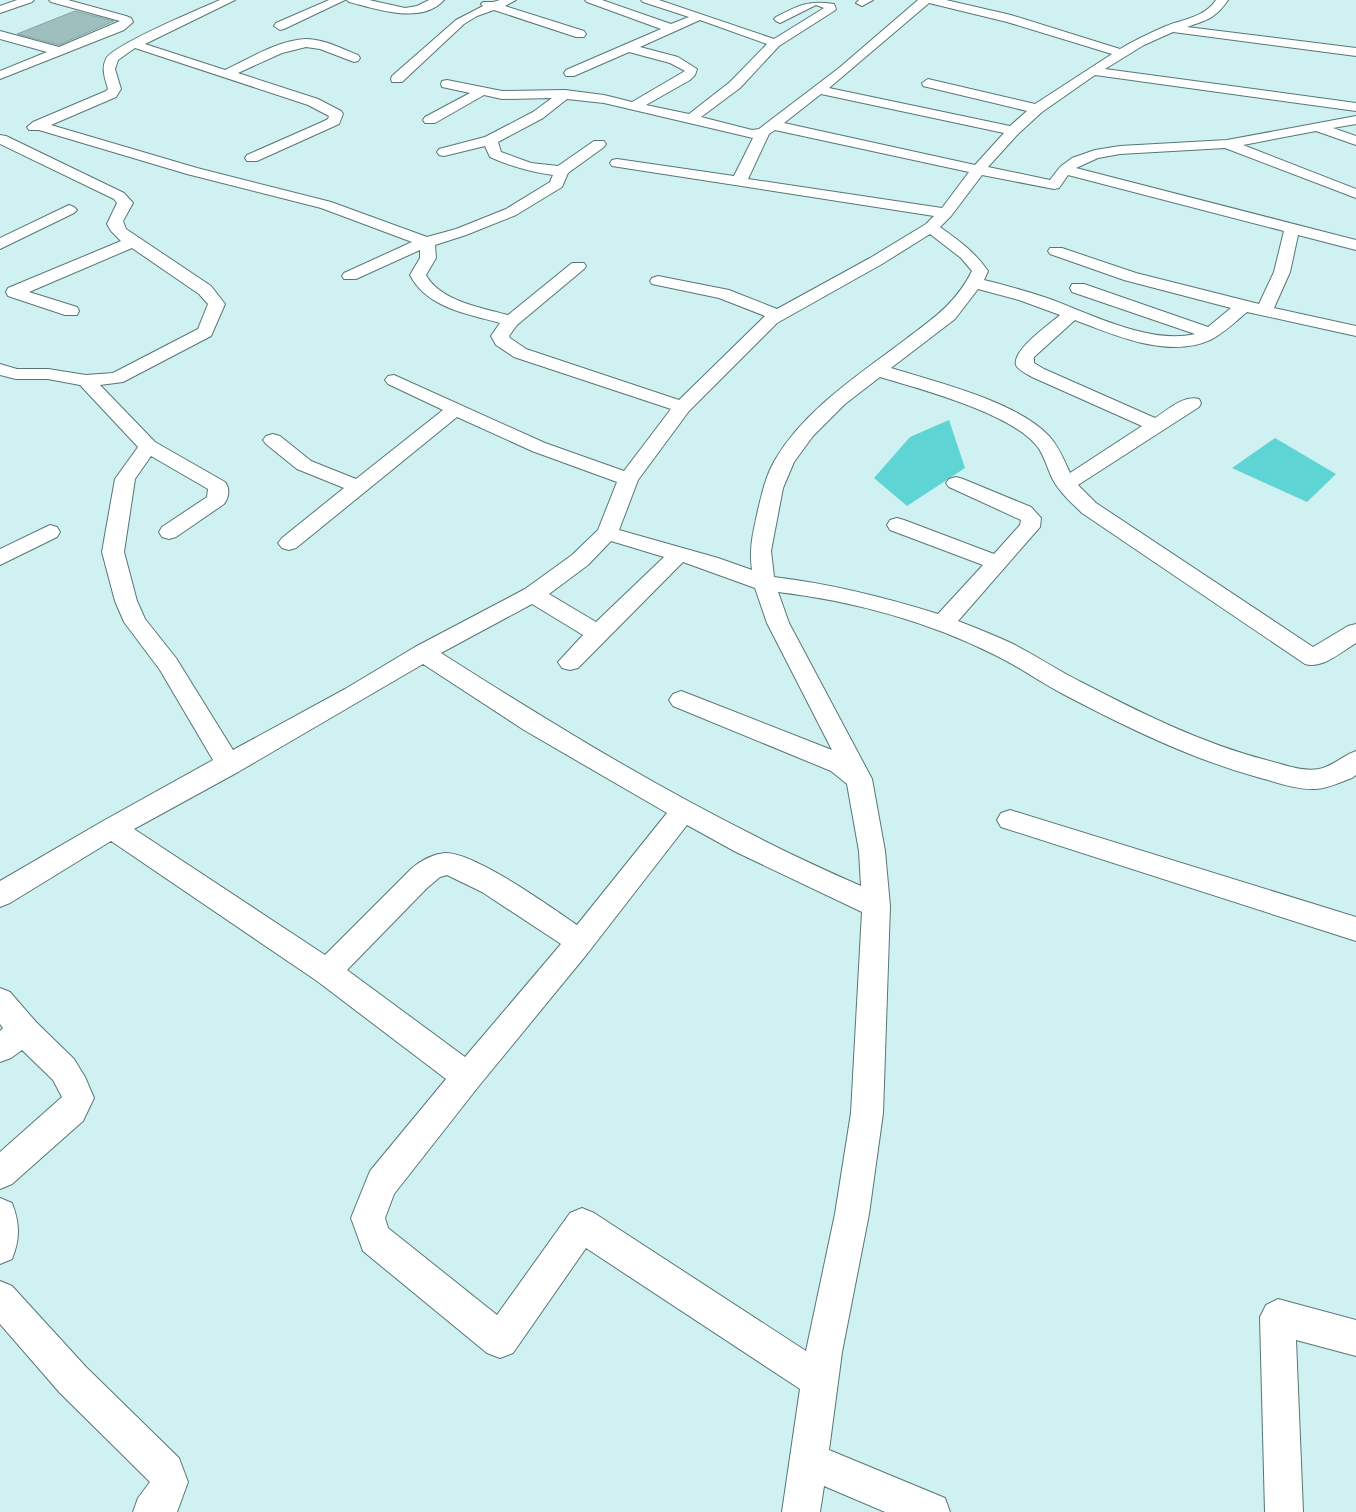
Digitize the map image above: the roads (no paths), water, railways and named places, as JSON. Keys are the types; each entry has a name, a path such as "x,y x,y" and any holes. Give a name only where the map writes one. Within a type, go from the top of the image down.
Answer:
{"street":[{"path":"0,10 28,0"},
{"path":"0,75 125,25 127,20 55,0"},
{"path":"280,26 339,0"},
{"path":"353,0 405,11 420,9 438,0"},
{"path":"475,0 580,34"},
{"path":"396,79 460,22 473,14 510,0"},
{"path":"591,0 670,28"},
{"path":"647,0 700,16 775,43"},
{"path":"447,84 502,95 565,94 636,105 752,134 768,128 819,90 925,0"},
{"path":"932,0 1011,19 1121,53"},
{"path":"2,890 353,695 422,653 533,594 580,560 607,533 628,479 682,406 715,376 745,344 779,315 876,261 931,227 946,213 978,170 1013,131 1037,109 1121,53 1170,29 1207,16 1216,9 1222,0"},
{"path":"0,139 111,94 115,89 109,69 112,58 134,44 221,1"},
{"path":"691,119 735,85 775,43 830,9 830,6 814,1 780,19"},
{"path":"570,72 700,16"},
{"path":"1170,29 1356,52"},
{"path":"0,35 59,51"},
{"path":"226,74 290,47 306,43 320,45 354,58"},
{"path":"134,44 319,104 336,114 334,121 327,125 252,158"},
{"path":"626,47 674,60 691,69 691,72 685,77 636,105"},
{"path":"1093,71 1356,107"},
{"path":"928,83 1037,109"},
{"path":"819,90 1013,131"},
{"path":"430,120 481,92"},
{"path":"516,109 538,94"},
{"path":"444,152 490,140 538,115 565,94"},
{"path":"768,128 1054,185 1065,170 1077,161 1103,153 1227,144 1356,120"},
{"path":"38,125 192,171 326,205 425,242 430,250 428,258 418,275 419,281 425,287 454,303 511,321"},
{"path":"1317,127 1356,141"},
{"path":"739,182 768,128"},
{"path":"0,139 119,196 124,200 125,206 114,223 121,234 205,290 217,304 205,332 116,378 86,380 48,374 16,374 0,369"},
{"path":"490,140 495,154 517,164 541,170 561,171"},
{"path":"350,276 425,242 467,230 511,212 557,184 561,171 598,144"},
{"path":"1227,144 1356,194"},
{"path":"617,163 946,213"},
{"path":"1065,170 1356,245"},
{"path":"0,244 69,210"},
{"path":"801,1512 824,1352 852,1214 867,1113 876,906 872,851 859,779 778,623 764,583 760,551 773,488 784,461 806,432 838,400 949,315 965,297 980,271 967,255 931,227"},
{"path":"1264,311 1282,272 1292,228"},
{"path":"467,230 490,238"},
{"path":"7,288 133,242"},
{"path":"1056,251 1119,274 1243,307 1356,331"},
{"path":"578,266 511,321 500,336 502,341 515,350 682,406"},
{"path":"658,281 723,294 779,315"},
{"path":"974,282 1024,296 1121,330 1166,342 1196,339 1210,333 1243,307"},
{"path":"7,288 41,308"},
{"path":"7,288 71,311"},
{"path":"1078,288 1210,333"},
{"path":"1073,313 1031,349 1025,357 1025,364 1053,380 1157,426"},
{"path":"878,370 960,397 1021,424 1040,438 1049,450 1066,484 1089,508 1127,536 1312,658 1356,632"},
{"path":"86,380 148,446 218,486 217,500 169,532"},
{"path":"394,380 582,466 628,479"},
{"path":"1066,484 1192,404"},
{"path":"289,543 456,409"},
{"path":"273,440 304,465 359,487"},
{"path":"148,446 125,479 112,552 126,601 135,622 168,664 228,765"},
{"path":"943,623 1030,527 1032,522 1031,517 1024,512 956,483"},
{"path":"898,525 997,563"},
{"path":"0,558 50,532"},
{"path":"607,533 679,554 764,583 813,589 870,602 943,623 1003,649 1081,692 1163,733 1196,748 1238,762 1301,779 1318,779 1343,771 1356,761"},
{"path":"570,662 679,554"},
{"path":"533,594 598,634"},
{"path":"422,653 533,724 745,844 876,906"},
{"path":"681,700 840,764 859,779"},
{"path":"684,810 580,942 515,1022 467,1077 382,1183 368,1218 375,1238 500,1340 582,1225 820,1381"},
{"path":"1010,820 1356,929"},
{"path":"112,828 327,972 467,1077"},
{"path":"327,972 417,880 432,867 448,864 471,872 580,942"},
{"path":"0,1001 12,1039 62,1066 75,1084 78,1098 72,1110 0,1173"},
{"path":"0,1215 3,1230 0,1247"},
{"path":"0,1298 73,1380 166,1471 170,1479 169,1489 152,1512"},
{"path":"1284,1512 1278,1317 1356,1338"},
{"path":"808,1460 931,1512"}],"water":[{"path":"949,420 965,468 907,506 874,478 910,437"},
{"path":"1275,438 1336,474 1307,502 1232,468"}]}
